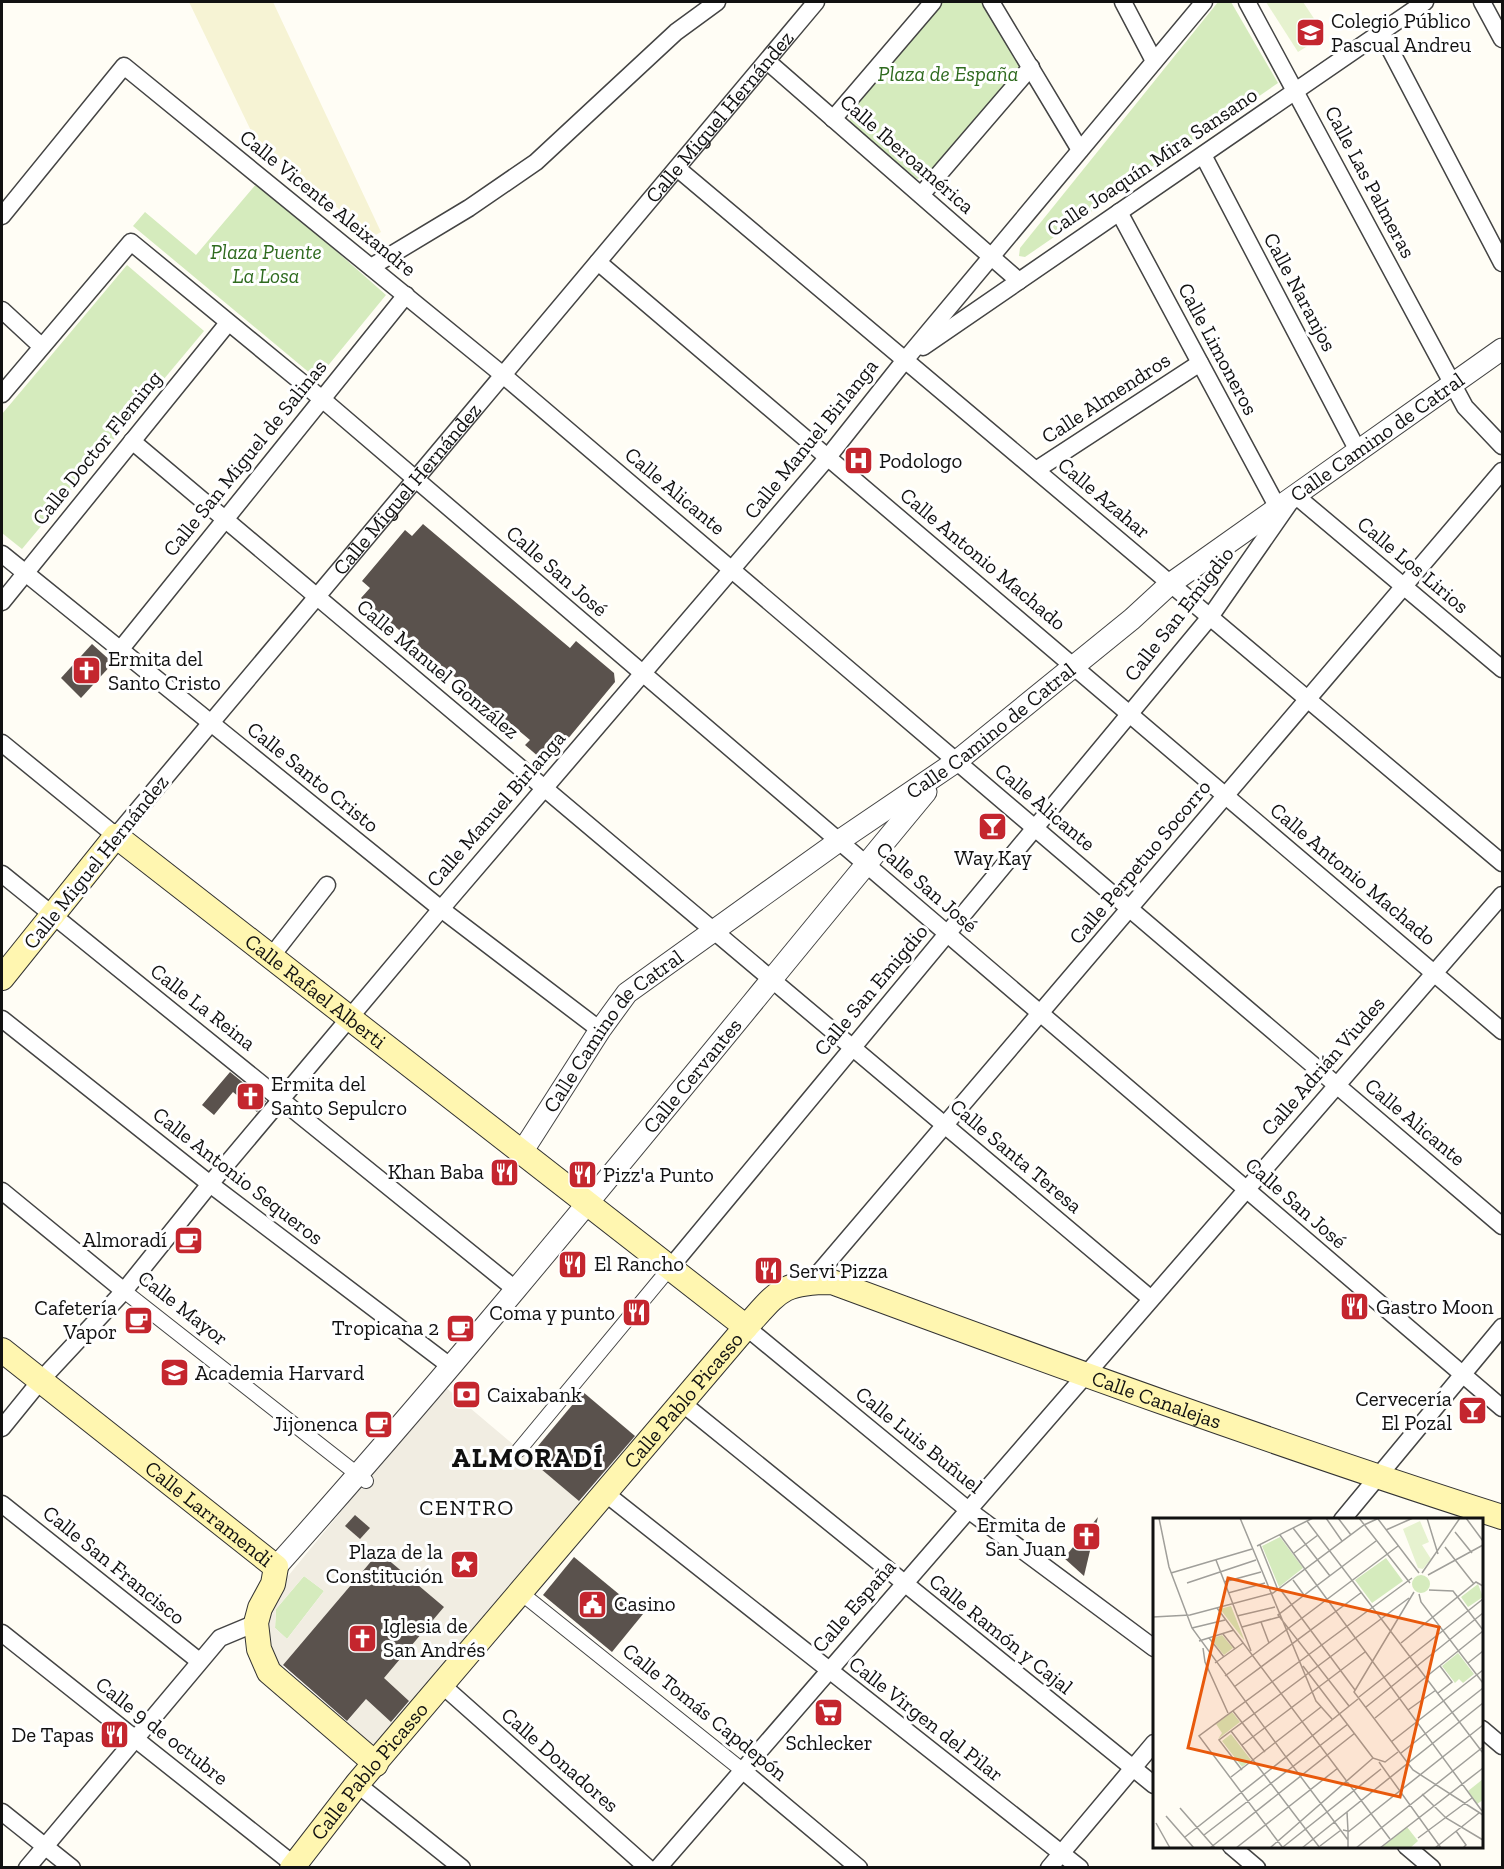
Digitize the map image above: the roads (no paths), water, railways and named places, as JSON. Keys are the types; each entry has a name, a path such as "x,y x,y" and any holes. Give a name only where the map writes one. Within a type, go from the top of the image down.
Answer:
{"main road":[{"name":"Calle Miguel Hernández","path":"2,978 116,836"},
{"name":"Calle Rafael Alberti","path":"116,836 746,1327"},
{"name":"Calle Pablo Picasso","path":"294,1866 357,1784 746,1327 776,1294 791,1285 811,1282"},
{"name":"Calle Canalejas","path":"811,1282 832,1282 1083,1375 1378,1477 1503,1517"},
{"name":"Calle Larramendi","path":"2,1350 276,1567 273,1584 260,1608 256,1623"},
{"path":"256,1623 259,1649 269,1672 376,1764"}],"street":[{"path":"371,267 469,208 536,162 676,32 717,2"},
{"name":"Calle Miguel Hernández","path":"116,836 816,2"},
{"path":"833,119 933,2"},
{"path":"991,2 1080,150"},
{"path":"1123,2 1154,61"},
{"name":"Calle Manuel Birlanga","path":"2,1428 41,1380 124,1291 348,1019 828,457 905,360 1204,2"},
{"name":"Calle Las Palmeras","path":"1246,2 1296,90 1465,407 1501,442"},
{"name":"Calle Joaquín Mira Sansano","path":"905,360 1425,2"},
{"path":"1482,2 1503,39"},
{"path":"1381,32 1503,263"},
{"name":"Calle Iberoamérica","path":"766,61 1019,281"},
{"name":"Calle Vicente Aleixandre","path":"2,216 124,66 503,375"},
{"path":"921,195 1031,67"},
{"name":"Calle Naranjos","path":"1203,154 1358,451"},
{"name":"Calle Azahar","path":"677,168 1503,863"},
{"name":"Calle Limoneros","path":"1119,212 1278,508"},
{"name":"Calle San José","path":"41,346 131,242 322,399 1503,1408"},
{"name":"Calle Antonio Machado","path":"598,262 1503,1031"},
{"name":"Calle San Miguel de Salinas","path":"120,650 406,295"},
{"path":"2,310 41,346 2,394"},
{"name":"Calle Doctor Fleming","path":"2,602 228,323"},
{"name":"Calle Camino de Catral","path":"522,1152 600,1030 627,993 839,841 949,767 1074,666 1170,584 1503,350"},
{"name":"Calle Almendros","path":"1036,470 1200,363"},
{"name":"Calle Alicante","path":"503,375 732,569 949,767 1035,828 1503,1226"},
{"name":"Calle Manuel González","path":"132,441 853,1047"},
{"name":"Calle Perpetuo Socorro","path":"811,1282 1503,471"},
{"name":"Calle Los Lirios","path":"1295,495 1503,669"},
{"name":"Calle San Emigdio","path":"519,1450 1210,617 1295,495"},
{"name":"Calle Santo Cristo","path":"2,554 441,909 600,1030"},
{"name":"Calle Rafael Alberti","path":"2,743 116,836"},
{"name":"Calle Cervantes","path":"445,1372 949,767"},
{"name":"Calle La Reina","path":"2,874 282,1098 515,1289"},
{"path":"270,958 327,885"},
{"name":"Calle Adrián Viudes","path":"1083,1375 1503,895"},
{"name":"Calle Antonio Sequeros","path":"2,1019 445,1372"},
{"name":"Calle Santa Teresa","path":"853,1047 1150,1299"},
{"name":"Calle Mayor","path":"2,1191 124,1291 362,1478"},
{"name":"Calle Luis Buñuel","path":"746,1327 967,1509 1153,1647"},
{"path":"1344,1518 1503,1327"},
{"path":"276,1567 362,1478 445,1372"},
{"name":"Calle España","path":"658,1868 1083,1375"},
{"name":"Calle Ramón y Cajal","path":"681,1403 1153,1783"},
{"name":"Calle Virgen del Pilar","path":"605,1493 1080,1868"},
{"name":"Calle San Francisco","path":"2,1504 198,1661"},
{"name":"Calle Tomás Capdepón","path":"521,1593 742,1770 859,1868"},
{"path":"27,1868 198,1661 220,1638 256,1623"},
{"name":"Calle 9 de octubre","path":"2,1633 294,1866"},
{"name":"Calle Donadores","path":"442,1685 648,1868"},
{"path":"1483,1730 1503,1746"},
{"path":"1049,1868 1153,1745"},
{"path":"357,1784 462,1868"},
{"path":"2,1812 72,1868"},
{"path":"1233,1848 1257,1868"},
{"path":"1408,1848 1432,1868"}],"place":[{"name":"Colegio Público Pascual Andreu","path":"1310,33"},
{"name":"Podologo","path":"858,461"},
{"name":"Ermita del Santo Cristo","path":"87,671"},
{"name":"Way Kay","path":"993,827"},
{"name":"Ermita del Santo Sepulcro","path":"250,1096"},
{"name":"Khan Baba","path":"505,1172"},
{"name":"Pizz'a Punto","path":"582,1175"},
{"name":"Almoradí","path":"188,1240"},
{"name":"El Rancho","path":"573,1264"},
{"name":"Servi Pizza","path":"768,1271"},
{"name":"Gastro Moon","path":"1355,1307"},
{"name":"Coma y punto","path":"636,1313"},
{"name":"Cafetería Vapor","path":"138,1320"},
{"name":"Tropicana 2","path":"460,1328"},
{"name":"Academia Harvard","path":"174,1373"},
{"name":"Caixabank","path":"466,1395"},
{"name":"Cervecería El Pozal","path":"1473,1411"},
{"name":"Jijonenca","path":"379,1424"},
{"name":"Ermita de San Juan","path":"1087,1537"},
{"name":"Plaza de la Constitución","path":"464,1564"},
{"name":"Casino","path":"593,1604"},
{"name":"Iglesia de San Andrés","path":"362,1638"},
{"name":"Schlecker","path":"829,1712"},
{"name":"De Tapas","path":"115,1735"}],"district":[{"name":"ALMORADÍ","path":"528,1458"},
{"name":"CENTRO","path":"467,1507"}],"park label":[{"name":"Plaza de España","path":"948,74"},
{"name":"Plaza Puente La Losa","path":"266,264"}]}
